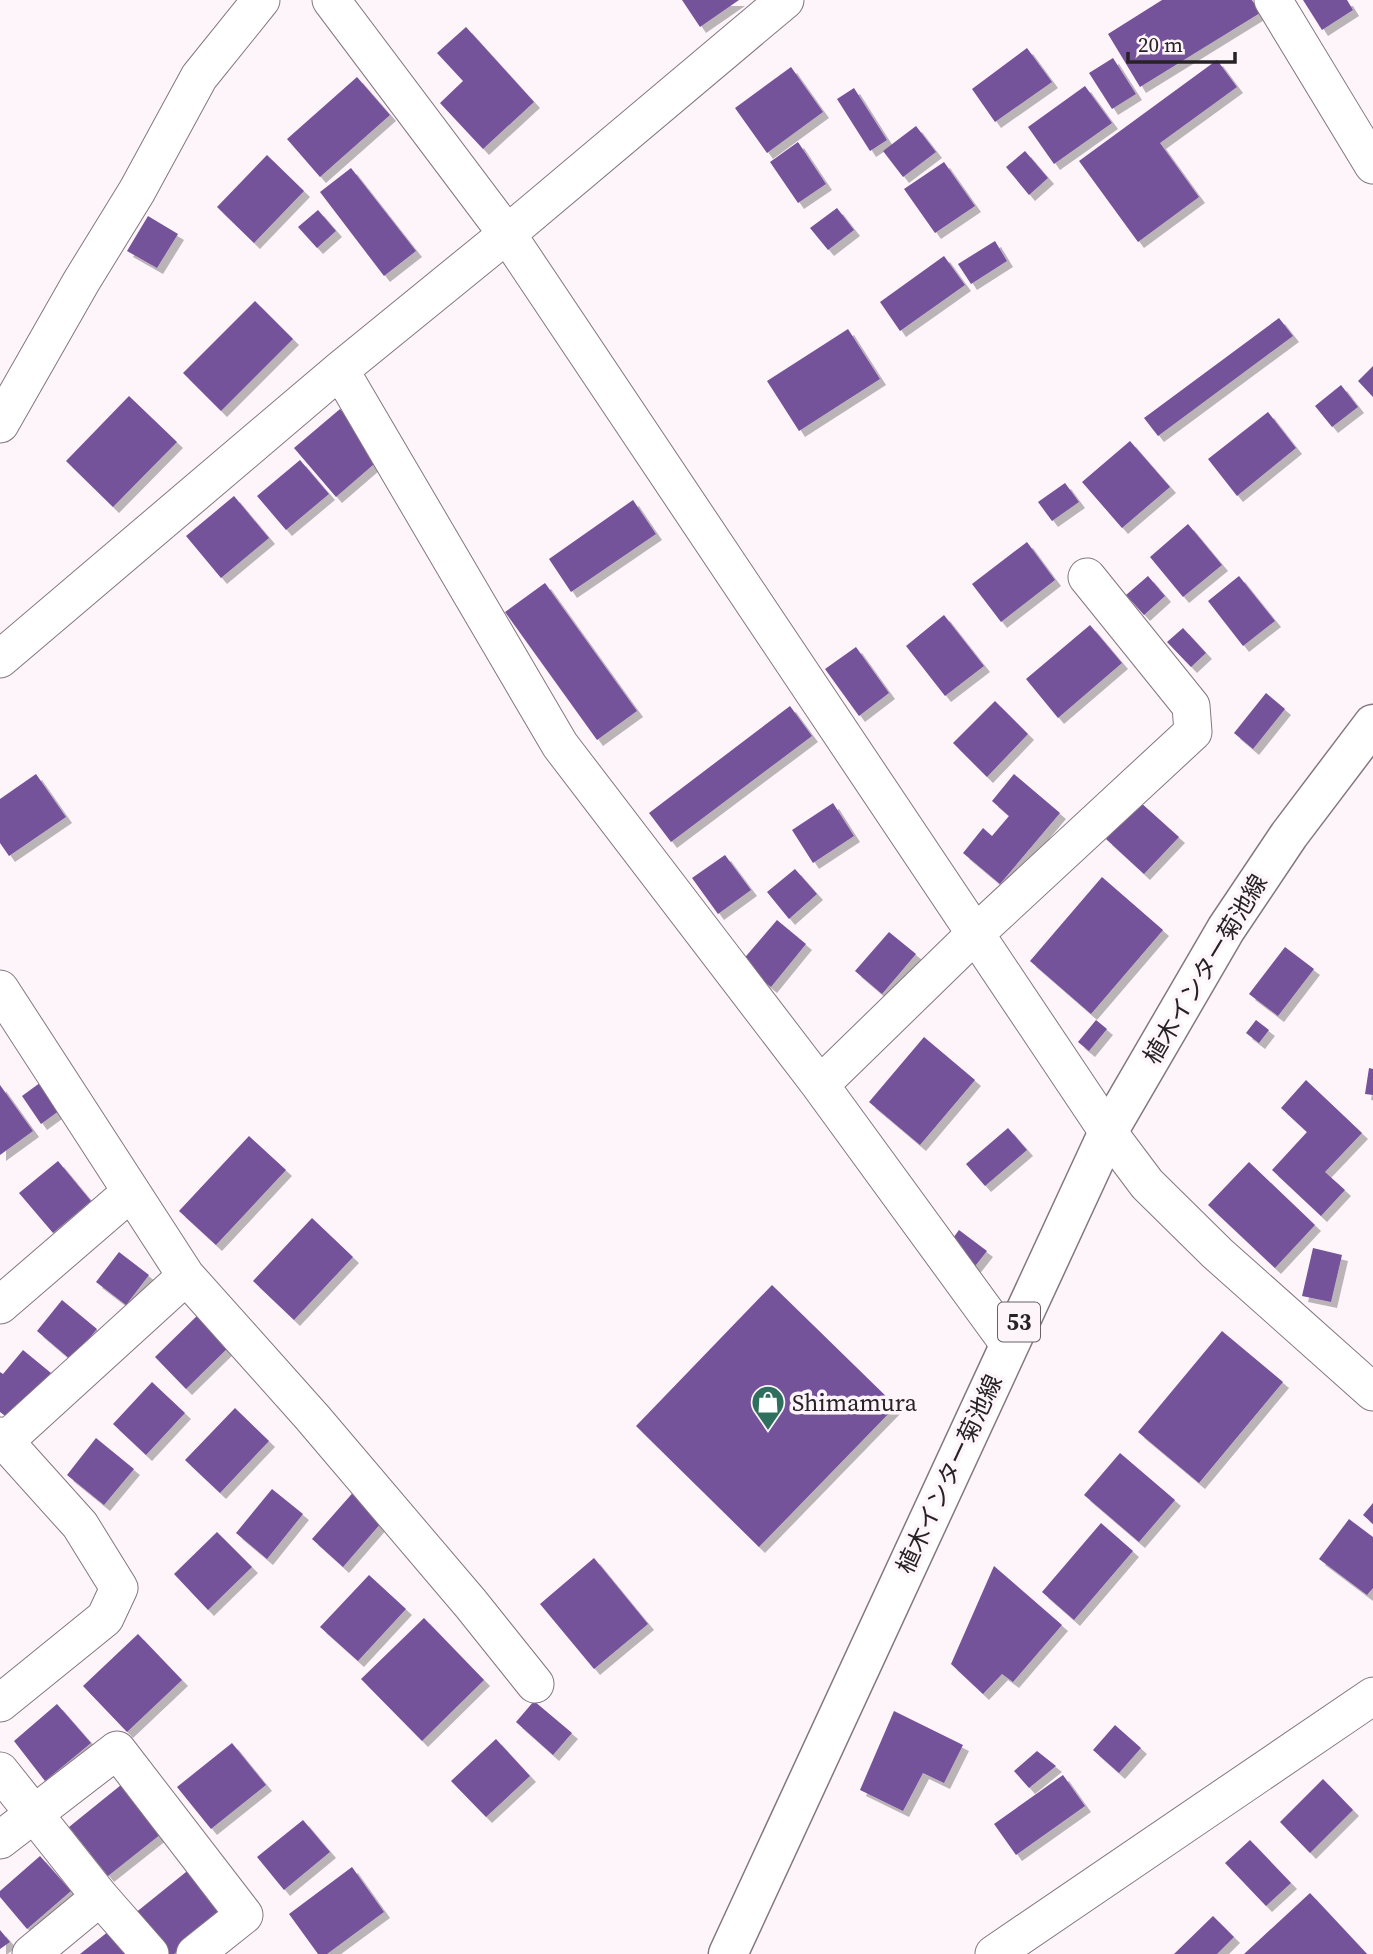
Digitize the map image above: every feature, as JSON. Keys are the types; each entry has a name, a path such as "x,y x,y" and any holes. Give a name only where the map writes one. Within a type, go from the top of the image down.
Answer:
{"main road":[{"name":"植木インター菊池線","path":"728,1954 1108,1132 1233,918 1289,835 1373,724"}],"street":[{"path":"0,424 81,282 137,191 199,77 261,0"},
{"path":"331,0 507,234 1108,1132 1147,1184 1217,1253 1373,1392"},
{"path":"0,659 340,370 507,234 785,0"},
{"path":"1273,0 1373,165"},
{"path":"340,370 560,745 820,1084 1009,1344"},
{"path":"820,1084 975,934 1192,732 1191,706 1087,577"},
{"path":"0,990 186,1276 339,1448 535,1684"},
{"path":"0,1305 131,1192"},
{"path":"0,1703 105,1618 119,1588 80,1525 3,1438 186,1276"},
{"path":"994,1954 1373,1696"},
{"path":"0,1840 117,1750 244,1914 195,1954"},
{"path":"0,1771 100,1897 150,1954"},
{"path":"31,1954 100,1897"}],"building":[{"path":"682,0 739,0 700,27"},
{"path":"1162,0 1252,0 1260,13 1140,87 1108,34"},
{"path":"1303,0 1347,0 1353,10 1322,30"},
{"path":"466,27 534,102 483,149 440,103 463,81 437,53"},
{"path":"1027,48 1052,82 995,122 972,89"},
{"path":"1113,58 1136,94 1112,109 1089,73"},
{"path":"1217,60 1237,87 1160,143 1199,197 1138,242 1079,161"},
{"path":"791,67 823,112 767,153 735,108"},
{"path":"357,77 390,115 320,177 287,139"},
{"path":"1085,86 1112,123 1054,164 1028,127"},
{"path":"854,88 887,140 870,151 837,99"},
{"path":"916,126 936,152 903,177 883,151"},
{"path":"798,142 826,184 798,203 770,162"},
{"path":"1025,151 1048,178 1029,195 1006,167"},
{"path":"267,155 304,191 254,243 217,207"},
{"path":"944,162 975,206 935,233 904,189"},
{"path":"351,168 416,251 384,276 320,192"},
{"path":"837,208 854,230 828,250 810,228"},
{"path":"318,210 336,231 317,248 298,227"},
{"path":"148,216 178,234 157,268 127,251"},
{"path":"995,241 1007,261 971,284 958,264"},
{"path":"944,256 965,285 900,331 880,302"},
{"path":"255,301 293,339 221,411 183,373"},
{"path":"1279,318 1293,336 1158,436 1144,418"},
{"path":"848,329 880,379 799,431 767,381"},
{"path":"1373,366 1373,397 1358,381"},
{"path":"1341,385 1358,407 1332,427 1315,406"},
{"path":"129,396 177,442 113,507 66,461"},
{"path":"340,409 381,458 336,497 294,448"},
{"path":"1268,412 1296,448 1237,496 1208,459"},
{"path":"1130,441 1170,487 1122,528 1082,482"},
{"path":"300,460 329,494 286,530 257,496"},
{"path":"1065,483 1079,502 1052,521 1038,502"},
{"path":"234,496 269,538 221,578 186,536"},
{"path":"633,500 656,534 571,592 549,559"},
{"path":"1188,524 1222,565 1183,597 1150,557"},
{"path":"1027,542 1055,580 1001,622 972,584"},
{"path":"1148,576 1165,596 1144,615 1126,595"},
{"path":"1239,576 1275,621 1243,646 1208,601"},
{"path":"545,583 637,711 597,740 505,612"},
{"path":"944,615 984,666 945,696 906,646"},
{"path":"1090,625 1122,663 1058,718 1026,679"},
{"path":"1183,628 1206,653 1191,667 1167,642"},
{"path":"856,647 889,693 859,716 825,669"},
{"path":"1266,693 1285,709 1253,749 1234,733"},
{"path":"995,701 1028,734 987,777 953,743"},
{"path":"790,706 812,736 671,842 649,813"},
{"path":"36,774 66,817 9,856 0,843 0,799"},
{"path":"1014,774 1060,813 1000,884 963,853 983,828 992,836 1009,816 992,801"},
{"path":"1140,802 1179,837 1144,874 1106,839"},
{"path":"833,803 854,836 813,863 792,830"},
{"path":"725,855 751,890 718,914 692,878"},
{"path":"795,869 817,894 789,919 767,892"},
{"path":"1102,877 1163,930 1091,1014 1030,961"},
{"path":"777,920 806,944 771,987 741,962"},
{"path":"889,932 916,954 882,994 855,971"},
{"path":"1285,947 1314,969 1278,1016 1249,994"},
{"path":"1096,1020 1107,1029 1089,1051 1078,1042"},
{"path":"1256,1020 1269,1030 1259,1043 1246,1033"},
{"path":"924,1037 975,1080 920,1145 869,1102"},
{"path":"1369,1068 1373,1069 1373,1095 1365,1094"},
{"path":"48,1077 67,1105 41,1124 22,1096"},
{"path":"1306,1080 1362,1133 1325,1172 1345,1190 1321,1216 1272,1170 1307,1132 1281,1108"},
{"path":"0,1085 33,1131 0,1155"},
{"path":"1008,1128 1027,1150 985,1186 966,1164"},
{"path":"249,1136 286,1170 216,1245 179,1211"},
{"path":"58,1161 91,1201 53,1233 19,1193"},
{"path":"1249,1162 1315,1225 1275,1268 1208,1205"},
{"path":"312,1218 353,1257 294,1320 253,1281"},
{"path":"959,1230 987,1251 972,1270 945,1249"},
{"path":"1313,1248 1342,1255 1331,1302 1302,1296"},
{"path":"119,1252 149,1275 126,1305 96,1282"},
{"path":"772,1285 896,1406 759,1547 636,1426"},
{"path":"62,1300 97,1329 71,1360 37,1331"},
{"path":"203,1310 235,1341 186,1389 155,1357"},
{"path":"1222,1331 1283,1382 1199,1483 1138,1432"},
{"path":"23,1350 51,1373 12,1421 0,1412 0,1372 3,1374"},
{"path":"152,1382 185,1413 146,1455 113,1424"},
{"path":"235,1408 269,1441 220,1493 185,1460"},
{"path":"96,1438 134,1469 104,1505 67,1475"},
{"path":"1120,1453 1175,1500 1139,1542 1084,1495"},
{"path":"357,1488 388,1515 343,1567 312,1539"},
{"path":"272,1489 303,1514 267,1559 236,1533"},
{"path":"1373,1503 1373,1524 1363,1515"},
{"path":"1349,1519 1373,1537 1373,1588 1367,1595 1319,1559"},
{"path":"1101,1523 1133,1551 1074,1620 1042,1592"},
{"path":"217,1532 252,1567 208,1610 174,1574"},
{"path":"594,1558 648,1624 594,1669 540,1604"},
{"path":"994,1566 1062,1625 1013,1682 1002,1674 983,1694 951,1664"},
{"path":"369,1575 406,1609 358,1661 320,1627"},
{"path":"424,1618 484,1680 422,1741 361,1679"},
{"path":"138,1634 182,1680 127,1732 83,1686"},
{"path":"534,1701 572,1733 553,1755 516,1722"},
{"path":"57,1704 91,1743 45,1781 14,1741"},
{"path":"894,1711 963,1745 944,1783 923,1773 903,1811 860,1790"},
{"path":"1115,1725 1141,1748 1119,1773 1093,1750"},
{"path":"496,1739 530,1776 486,1817 451,1781"},
{"path":"232,1743 266,1785 211,1829 177,1787"},
{"path":"1037,1751 1056,1766 1029,1788 1014,1771"},
{"path":"1063,1775 1085,1806 1016,1855 994,1824"},
{"path":"1323,1779 1353,1810 1310,1853 1280,1822"},
{"path":"121,1785 161,1834 108,1876 69,1827"},
{"path":"303,1820 330,1852 284,1890 257,1857"},
{"path":"1250,1840 1291,1883 1266,1906 1225,1863"},
{"path":"40,1856 71,1891 27,1929 0,1897 0,1891"},
{"path":"352,1867 384,1912 327,1954 318,1954 289,1914"},
{"path":"191,1868 226,1911 174,1954 167,1954 134,1914"},
{"path":"1310,1893 1367,1954 1244,1954"},
{"path":"1213,1916 1234,1937 1217,1954 1174,1954"},
{"path":"0,1930 10,1942 0,1949"},
{"path":"109,1931 128,1954 80,1954"}],"place":[{"name":"Shimamura","path":"768,1432"}]}
